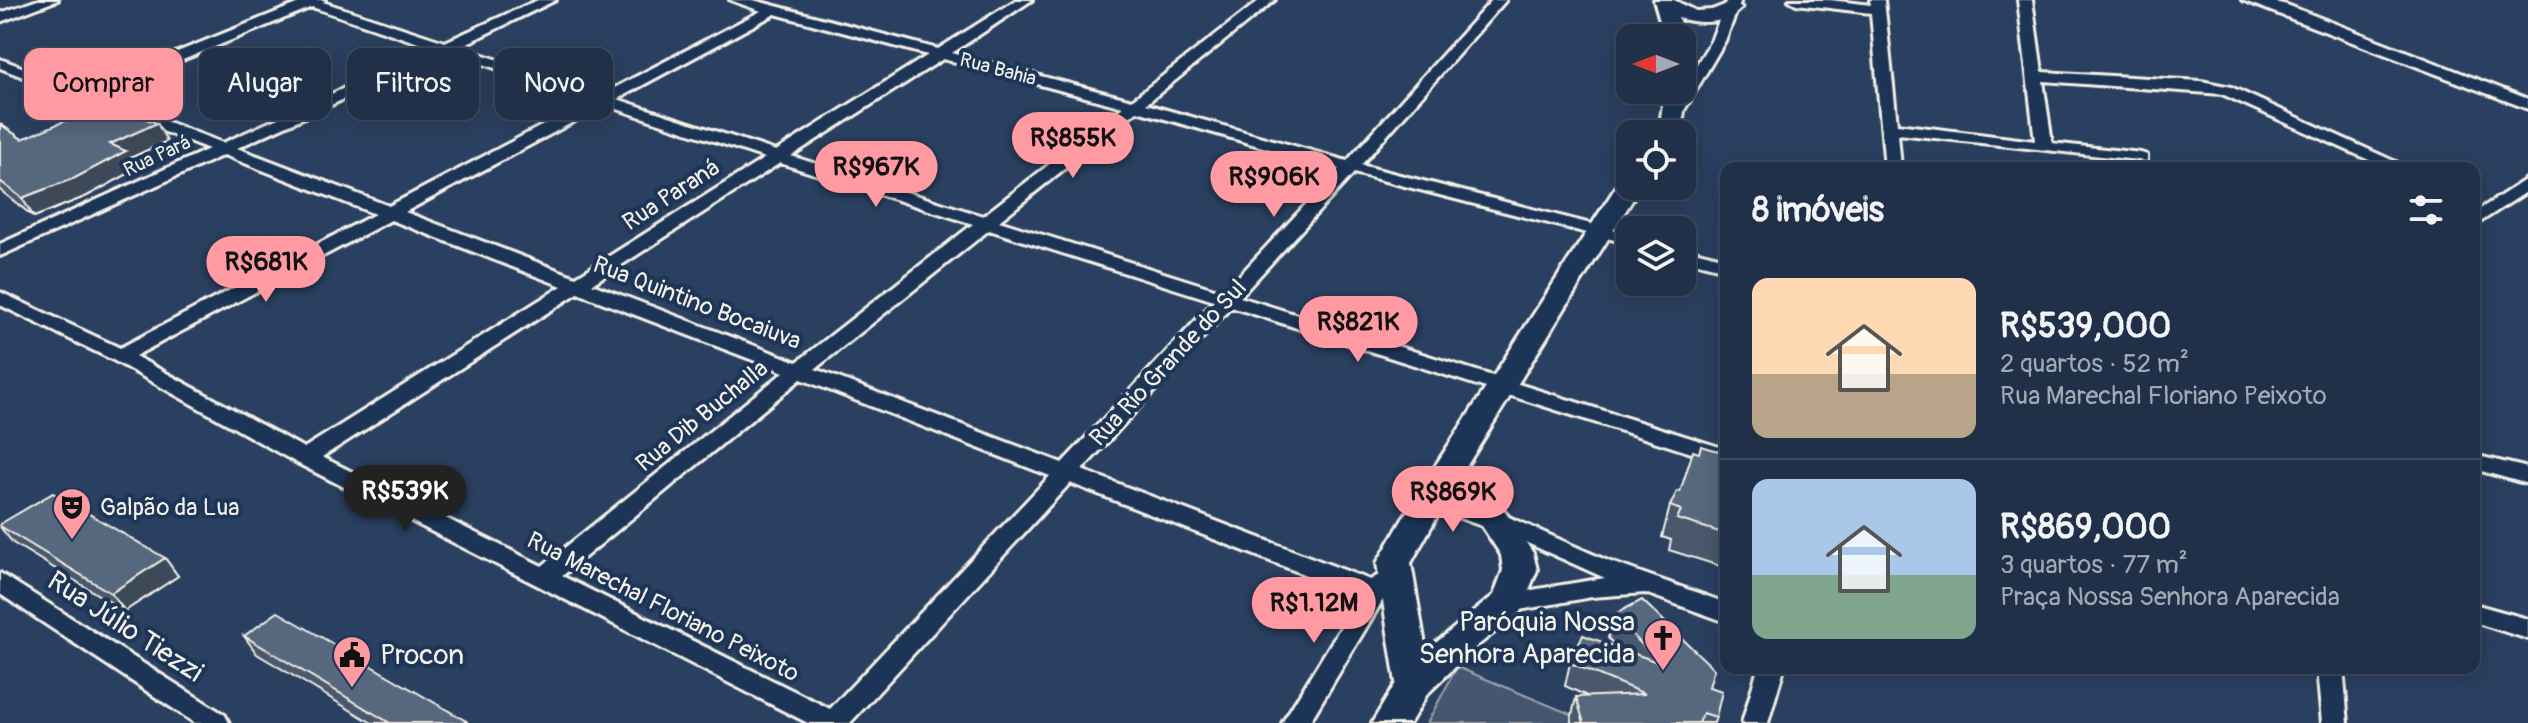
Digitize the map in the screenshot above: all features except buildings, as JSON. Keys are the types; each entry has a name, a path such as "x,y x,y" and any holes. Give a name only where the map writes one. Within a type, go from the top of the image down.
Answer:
{"street":[{"path":"0,18 51,0"},
{"name":"Rua Pará","path":"0,251 549,0"},
{"name":"Rua Bahia","path":"737,0 1134,105 1350,167 1616,235"},
{"name":"Rua Dib Buchalla","path":"546,576 800,370 1268,0"},
{"name":"Rua Rio Grande do Sul","path":"833,723 1350,167 1499,0"},
{"path":"1664,0 1672,9 1690,16 1719,16 1733,4"},
{"path":"1664,0 1671,24"},
{"path":"1796,0 1878,5 1892,162"},
{"path":"2025,0 2044,146"},
{"path":"2249,0 2282,8 2528,104"},
{"path":"183,54 311,1 495,62"},
{"name":"Rua Paraná","path":"305,458 1019,1"},
{"path":"1671,120 1718,41 1733,4"},
{"path":"613,96 773,10"},
{"name":"Rua Quintino Bocaiuva","path":"0,63 24,72"},
{"path":"2035,76 2226,90 2388,162"},
{"path":"613,101 778,157 1720,455"},
{"name":"Rua Quintino Bocaiuva","path":"148,120 1375,592"},
{"path":"120,356 569,120"},
{"path":"1889,128 2141,158"},
{"path":"2480,218 2528,183"},
{"path":"1295,723 1432,496 1620,200"},
{"path":"2480,204 2493,210"},
{"path":"1696,257 1720,263"},
{"name":"Rua Marechal Floriano Peixoto","path":"0,298 120,356 305,458 546,576 833,723"},
{"path":"2485,465 2528,476"},
{"path":"2485,465 2528,488"},
{"path":"1432,496 1493,518 1600,567 1720,611"},
{"path":"1493,518 1517,553 1520,570 1508,603"},
{"path":"1394,563 1403,703"},
{"name":"Rua Júlio Tiezzi","path":"0,582 216,723"},
{"path":"1403,703 1465,636 1508,603 1592,588 1649,584"},
{"path":"2480,615 2528,629"},
{"path":"1755,723 1769,674"},
{"path":"2331,674 2335,723"}],"shaded area":[{"path":"1457,667 1592,723 1427,723"}],"place":[{"name":"Galpão da Lua","path":"72,541"},
{"name":"Paróquia Nossa Senhora Aparecida","path":"1663,672"},
{"name":"Procon","path":"352,689"}]}
